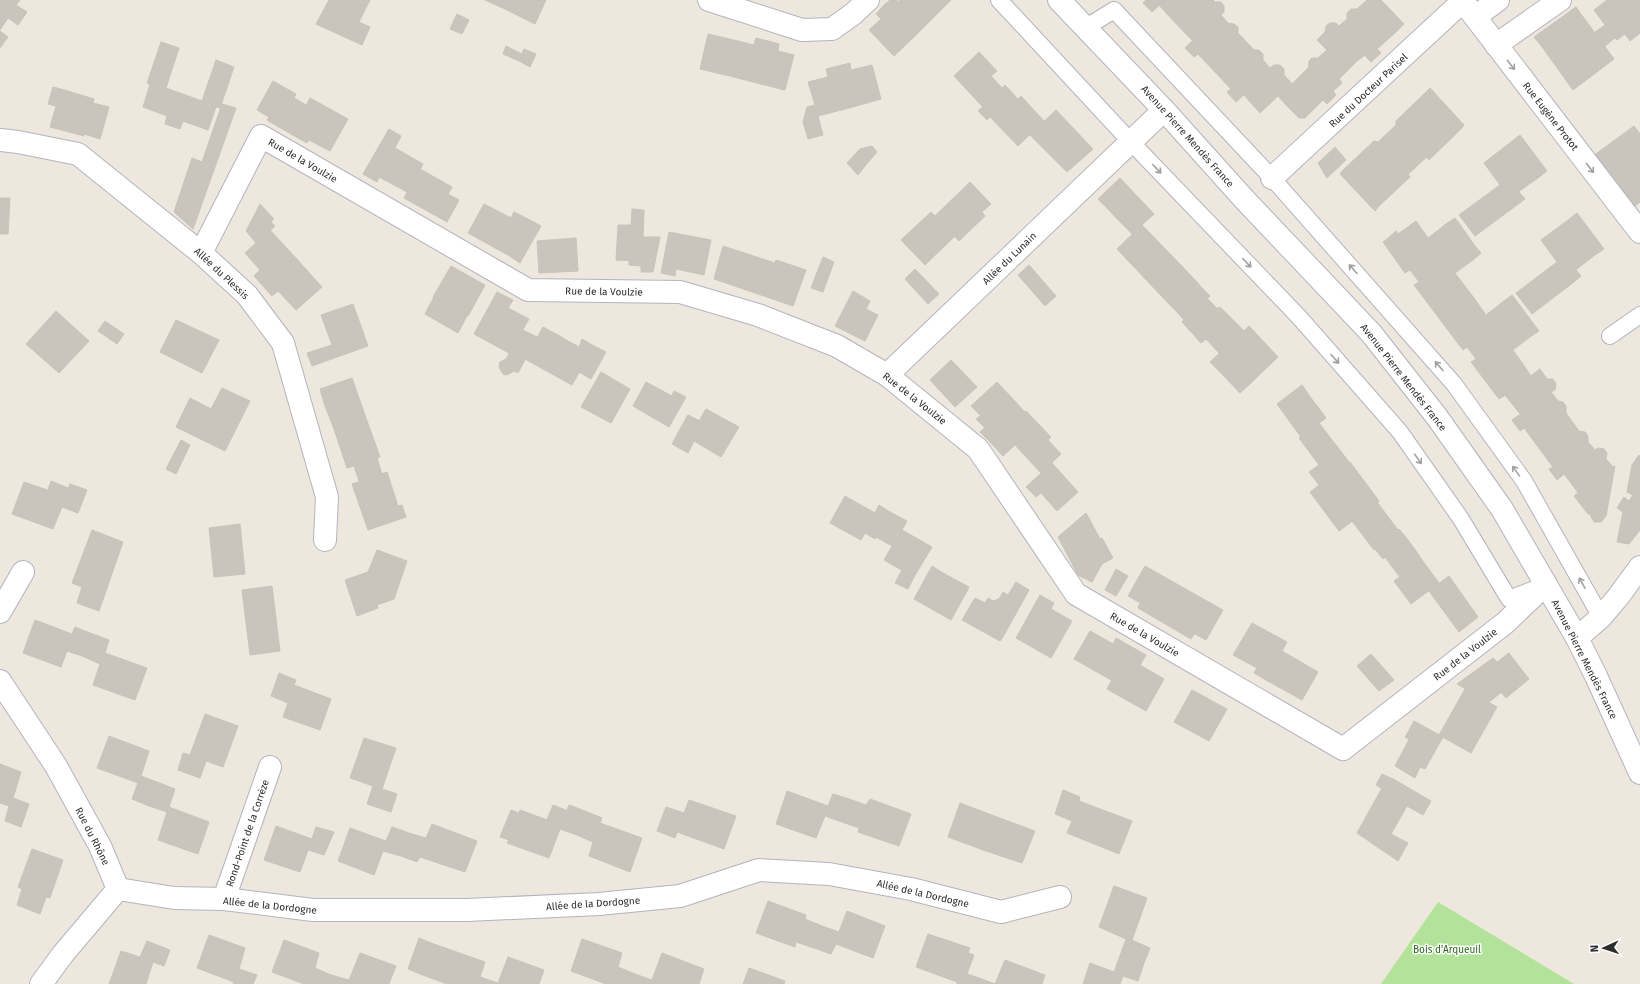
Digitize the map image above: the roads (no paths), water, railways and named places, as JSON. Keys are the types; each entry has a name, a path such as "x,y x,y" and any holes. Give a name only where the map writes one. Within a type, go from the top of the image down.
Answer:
{"street":[{"path":"709,0 802,30 832,29 853,14 868,0"},
{"name":"Avenue Pierre Mendès France","path":"1060,0 1164,110 1244,199 1371,333 1437,416 1502,509 1577,638 1616,718 1640,773"},
{"name":"Rue du Docteur Parisel","path":"1272,178 1467,6 1498,0"},
{"path":"1496,45 1560,0"},
{"name":"Rue Eugène Protot","path":"1467,6 1496,45 1637,221"},
{"name":"Allée du Lunain","path":"887,376 1164,110"},
{"name":"Rue de la Voulzie","path":"201,253 261,136 528,290 680,292 758,315 837,346 887,376 978,449 1076,594 1343,749 1505,623 1546,584"},
{"name":"Allée du Plessis","path":"9,141 78,154 201,253 247,295 283,343 327,497 325,540"},
{"path":"1577,638 1601,617 1640,567"},
{"path":"0,612 23,572"},
{"name":"Rue du Rhône","path":"0,682 56,766 100,846 118,890"},
{"name":"Rond-Point de la Corrèze","path":"224,899 270,767"},
{"name":"Allée de la Dordogne","path":"118,890 174,898 224,899 313,910 467,910 599,904 680,896 759,870 829,874 911,889 1001,912 1060,897"},
{"path":"41,984 62,954 118,890"}],"lane":[{"path":"999,0 1130,141 1299,318 1400,432 1461,519 1509,599 1546,584"},
{"path":"1085,28 1114,10 1272,178 1454,384 1524,481 1601,617"},
{"path":"1610,336 1640,315"}],"park label":[{"name":"Bois d'Arqueuil","path":"1447,949"}]}
